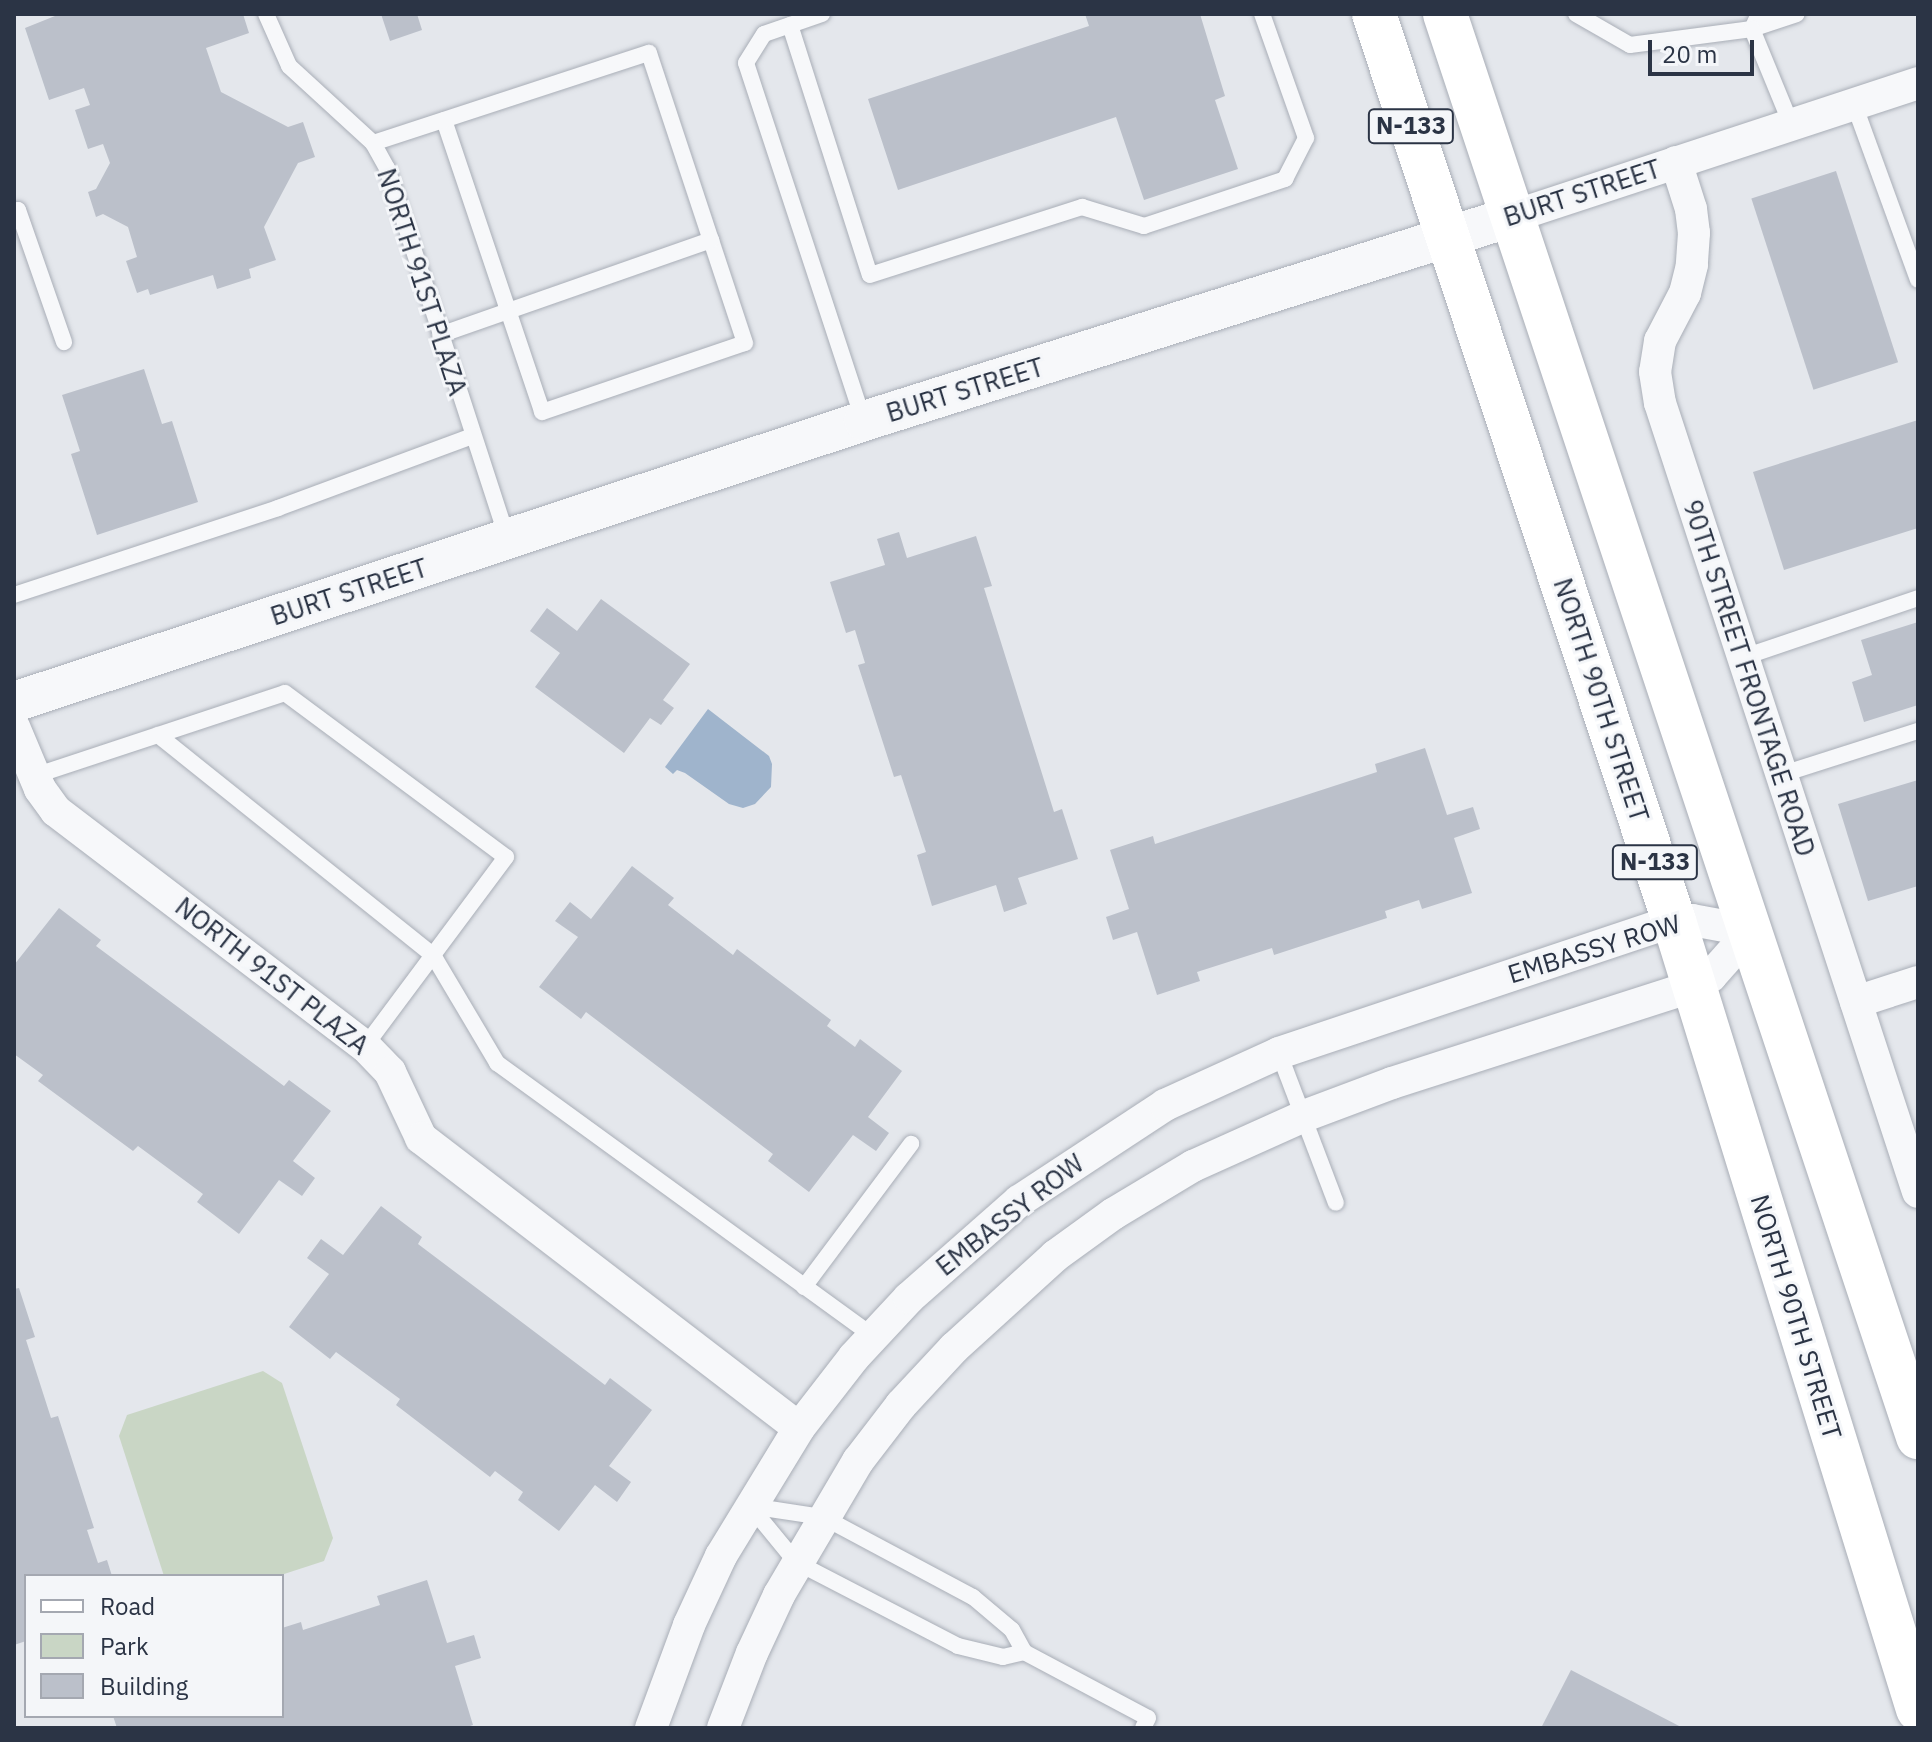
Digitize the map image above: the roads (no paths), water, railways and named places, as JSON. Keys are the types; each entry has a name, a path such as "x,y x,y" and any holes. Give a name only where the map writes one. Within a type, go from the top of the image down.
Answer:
{"main road":[{"name":"NORTH 90TH STREET","path":"1374,14 1695,986 1918,1709"},
{"name":"N-133","path":"1445,14 1918,1437"}],"street":[{"name":"BURT STREET","path":"14,702 864,421 1514,216 1918,83"},
{"name":"90TH STREET FRONTAGE ROAD","path":"1676,162 1691,209 1694,233 1692,265 1685,293 1660,341 1655,372 1660,403 1918,1192"},
{"name":"NORTH 91ST PLAZA","path":"14,727 34,776 56,811 365,1046 390,1072 421,1138 799,1428"},
{"name":"EMBASSY ROW","path":"651,1728 689,1625 750,1506 799,1428 873,1336 960,1249 1075,1161 1165,1105 1279,1053 1674,921 1692,920 1751,931"},
{"path":"723,1728 752,1653 796,1562 858,1461 901,1405 999,1303 1055,1256 1113,1214 1193,1166 1304,1116 1392,1083 1695,986 1711,976 1751,931"},
{"path":"1856,1002 1918,982"}],"lane":[{"name":"NORTH 91ST PLAZA","path":"266,14 289,66 373,143 387,168 508,540"},
{"path":"822,14 764,34 746,63 864,421"},
{"path":"790,25 870,275 1082,207 1144,226 1285,179 1306,138 1262,14"},
{"path":"1576,14 1630,45 1797,14"},
{"path":"1755,22 1791,124"},
{"path":"373,143 649,53 745,343 542,412 444,120"},
{"path":"1854,104 1918,280"},
{"path":"15,208 64,342"},
{"path":"440,335 711,240"},
{"path":"14,595 278,508 473,436"},
{"path":"1741,658 1918,598"},
{"path":"34,776 285,693 506,857 365,1046"},
{"path":"1780,775 1918,731"},
{"path":"158,735 433,955 497,1063 873,1336"},
{"path":"1279,1053 1336,1203"},
{"path":"804,1287 911,1144"},
{"path":"750,1506 823,1517 973,1597 1012,1630 1024,1652 1148,1718 1143,1728"},
{"path":"750,1506 796,1562 958,1646 1003,1657 1024,1652"}],"water":[{"path":"708,709 769,756 772,764 771,787 755,804 743,808 729,804 685,773 677,770 673,774 665,767"}]}
